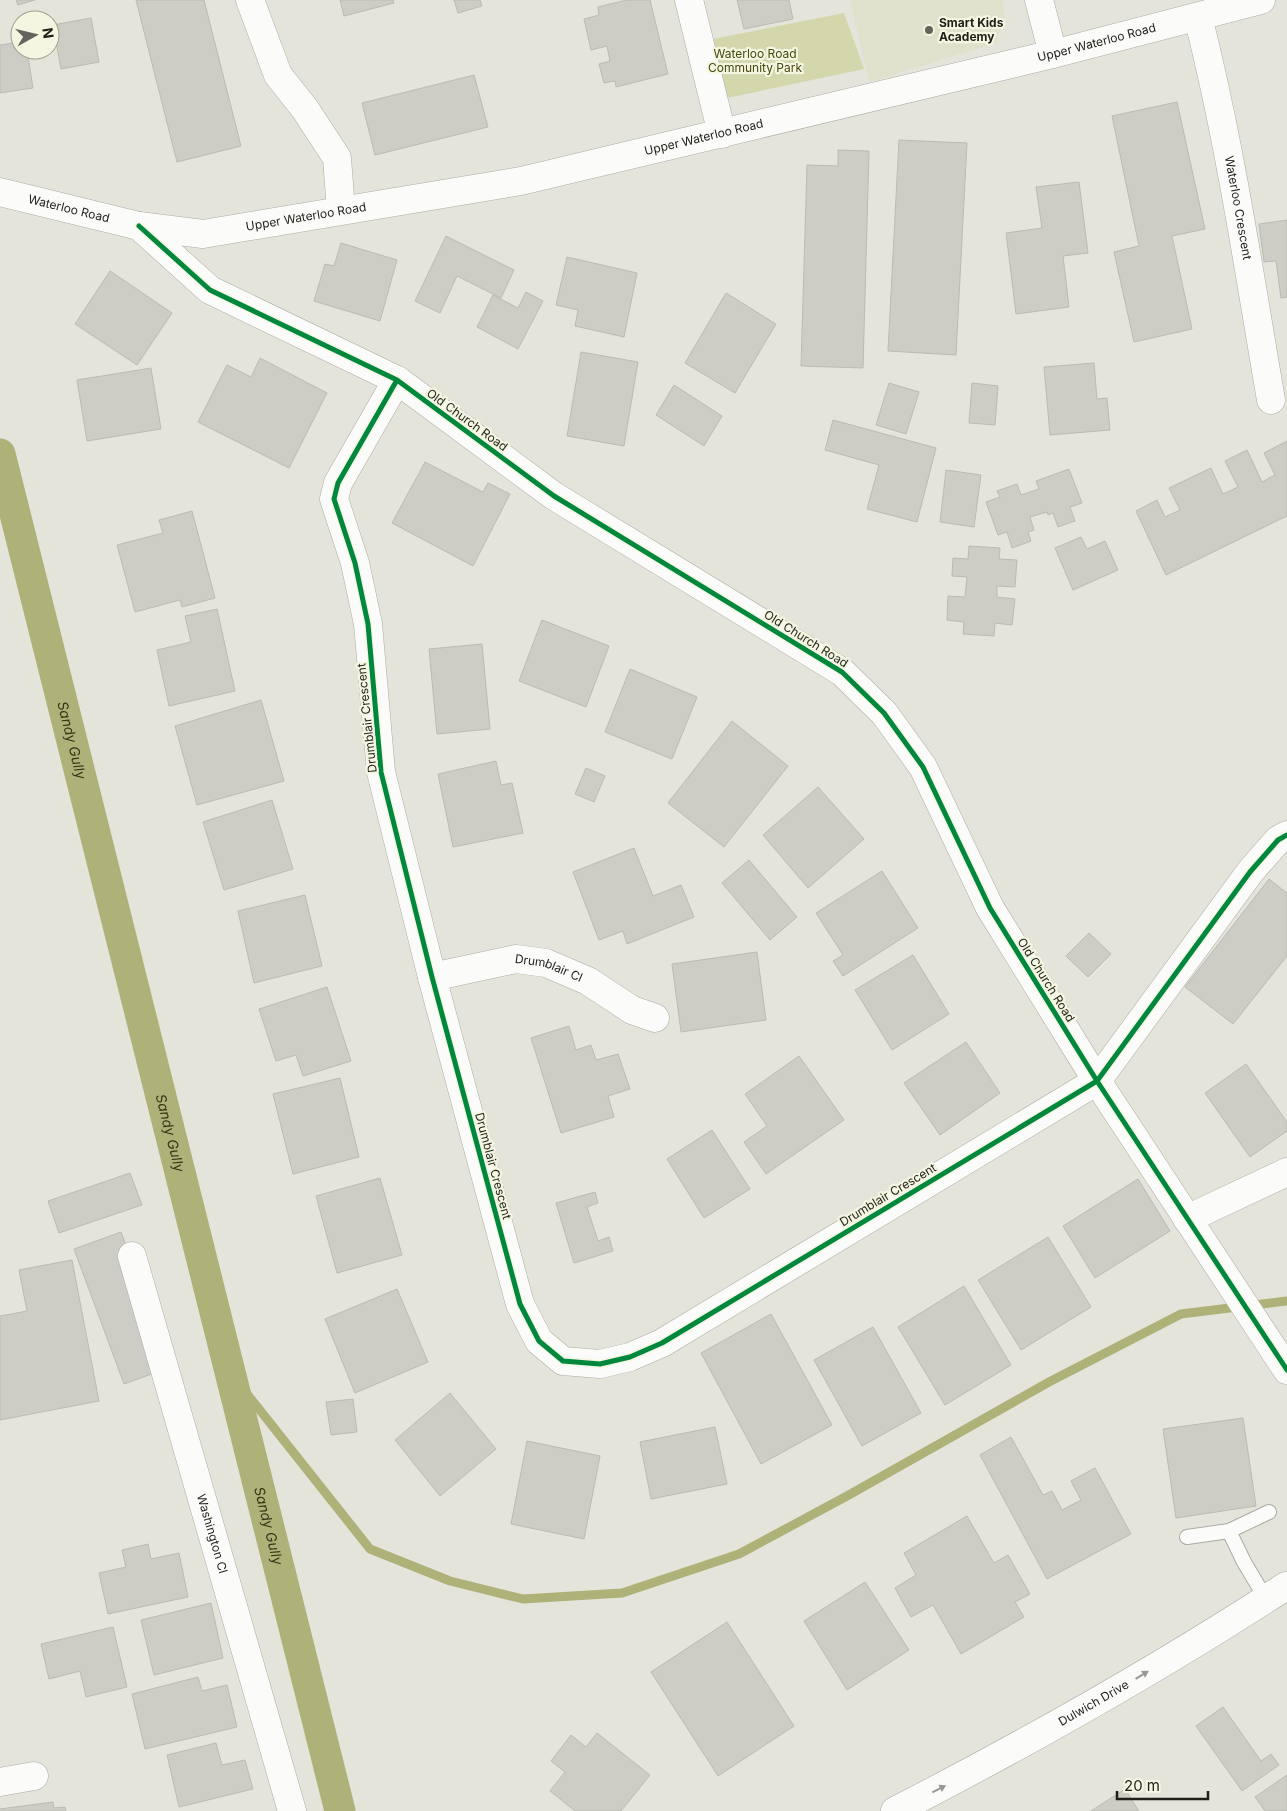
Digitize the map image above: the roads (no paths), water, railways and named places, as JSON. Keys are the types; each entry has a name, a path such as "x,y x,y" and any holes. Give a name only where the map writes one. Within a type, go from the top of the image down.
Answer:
{"street":[{"path":"250,0 278,75 305,109 338,158 341,210"},
{"path":"689,0 722,134"},
{"path":"1040,0 1053,54"},
{"name":"Upper Waterloo Road","path":"139,226 203,234 521,181 1053,54 1261,0"},
{"name":"Waterloo Crescent","path":"1198,16 1209,61 1236,197 1271,400"},
{"name":"Waterloo Road","path":"0,192 139,226"},
{"name":"Old Church Road","path":"139,226 210,290 397,380 554,496 842,672 884,713 923,767 990,908 1097,1081 1187,1220 1226,1274 1287,1370"},
{"name":"Drumblair Crescent","path":"397,380 338,483 334,499 355,563 368,624 381,772 432,976 520,1304 539,1341 563,1361 600,1364 630,1357 662,1343 1097,1081"},
{"path":"1097,1081 1250,872 1278,840 1287,835"},
{"name":"Drumblair Cl","path":"432,976 516,960 546,963 588,981 632,1010 656,1018"},
{"path":"1187,1220 1287,1172"},
{"name":"Washington Cl","path":"132,1256 292,1811"},
{"name":"Dulwich Drive","path":"895,1811 965,1775 1118,1690 1282,1590"},
{"path":"0,1782 34,1776"}],"lane":[{"path":"1187,1537 1229,1531 1269,1512"},
{"path":"1229,1531 1244,1562 1282,1590"}],"waterway":[{"name":"Sandy Gully","path":"0,454 340,1811"},
{"path":"228,1370 370,1549 450,1581 523,1599 622,1593 739,1554 847,1496 1049,1382 1181,1314 1287,1301"}],"place":[{"name":"Smart Kids Academy","path":"929,30"}],"park label":[{"name":"Waterloo Road Community Park","path":"755,61"}]}
